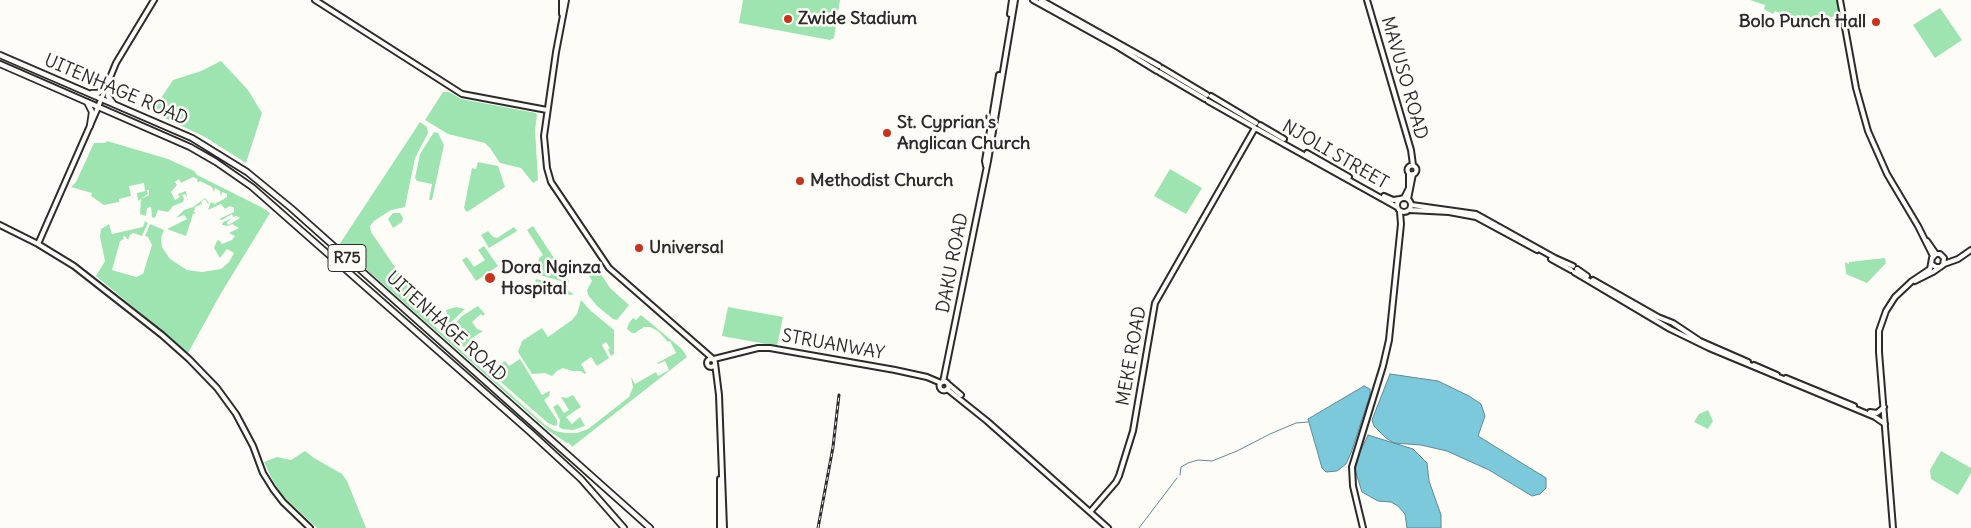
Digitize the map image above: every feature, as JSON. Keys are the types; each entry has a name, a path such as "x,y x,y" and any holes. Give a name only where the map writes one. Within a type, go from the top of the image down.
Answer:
{"main road":[{"name":"UITENHAGE ROAD","path":"0,55 192,138 222,155 255,178 650,528"},
{"name":"UITENHAGE ROAD","path":"0,64 195,150 257,190 581,478 624,528"},
{"path":"108,81 108,96 115,104"},
{"path":"88,94 98,93 106,87"},
{"path":"86,102 92,112 90,126"}],"street":[{"path":"38,244 102,99 108,81 124,48 154,0"},
{"path":"315,0 456,91 472,97 547,110"},
{"path":"562,0 562,19"},
{"path":"566,0 544,136 547,168 555,189 609,268 714,361 718,386 722,528"},
{"name":"DAKU ROAD","path":"945,384 986,166 1014,0"},
{"name":"NJOLI STREET","path":"1033,0 1159,69"},
{"name":"NJOLI STREET","path":"1041,0 1397,207 1400,212 1410,209 1476,214 1672,326 1730,356"},
{"name":"MAVUSO ROAD","path":"1367,0 1411,150 1413,165 1417,169 1411,174 1404,199"},
{"path":"1840,0 1864,121 1887,174 1934,255 1930,269 1908,284 1892,301 1880,327 1879,352 1893,528"},
{"name":"NJOLI STREET","path":"1257,126 1392,200 1404,199"},
{"name":"MEKE ROAD","path":"1090,512 1116,482 1122,467 1133,430 1155,303 1257,126"},
{"name":"MAVUSO ROAD","path":"1411,174 1408,168 1413,165"},
{"name":"NJOLI STREET","path":"1397,207 1398,202 1404,199"},
{"name":"NJOLI STREET","path":"1404,199 1410,209"},
{"path":"1401,224 1410,209"},
{"path":"1364,528 1357,508 1352,476 1354,456 1389,340 1401,224 1400,212"},
{"path":"0,226 38,244 74,266 162,335 210,380 239,418 253,446 263,473 273,489 283,502 310,528"},
{"path":"1934,255 1940,254 1944,258 1952,258 1969,251"},
{"path":"1908,284 1969,251"},
{"path":"1944,258 1944,264"},
{"path":"1932,264 1934,267 1940,268"},
{"path":"1672,326 1730,356 1874,417 1885,424"},
{"name":"DAKU ROAD","path":"945,384 953,336"},
{"path":"698,345 707,364 711,367 718,386"},
{"name":"STRUANWAY","path":"714,361 758,348 770,348 886,368 945,384 1108,528"},
{"path":"1730,356 1884,417"},
{"path":"707,361 714,361"},
{"path":"711,367 714,361"},
{"path":"935,380 945,376"},
{"path":"1874,414 1880,412 1884,407"}],"green space":[{"name":"Zwide Stadium","path":"743,0 840,0 834,38 830,40 739,23"},
{"path":"1750,0 1837,0 1840,13 1837,16 1792,23 1791,18 1775,11 1773,14 1764,9 1765,5"},
{"path":"1940,8 1962,40 1935,58 1913,25"},
{"path":"221,61 248,90 262,113 246,163 205,137 152,112 173,80 201,71"},
{"path":"443,92 449,92 461,99 536,113 535,130 538,180 533,183 521,168 500,163 485,143 448,134 425,120"},
{"path":"420,122 427,127 428,133 415,158 405,207 391,210 374,221 370,226 371,232 437,329 545,425 555,431 566,433 577,433 588,429 629,397 633,387 631,377 635,384 656,372 658,376 669,370 665,361 657,363 676,353 670,341 668,342 658,331 650,327 644,327 632,333 627,329 633,318 636,320 641,315 682,349 687,357 572,447 569,443 549,431 339,245"},
{"path":"434,132 438,133 444,145 432,200 429,200 432,184 417,181 415,178 420,154"},
{"path":"107,141 168,159 194,171 197,175 270,213 220,295 188,353 96,276 105,261 100,237 101,229 109,224 112,234 143,227 145,221 148,223 142,236 133,233 128,240 125,236 123,237 124,239 120,241 112,270 136,277 143,274 152,245 148,237 145,236 150,224 164,230 161,238 162,247 170,259 187,270 202,272 221,269 229,262 234,253 227,249 220,258 214,248 219,240 222,244 232,240 235,236 229,233 239,228 232,224 228,226 222,225 223,222 232,218 227,222 228,225 240,218 237,216 233,217 232,214 222,220 219,219 234,212 234,208 230,206 225,209 221,204 208,210 212,202 214,204 224,199 227,197 227,194 222,192 221,197 220,191 215,188 214,192 212,187 200,181 198,183 197,179 193,177 181,183 179,179 175,182 177,185 171,192 175,200 180,197 178,194 186,191 187,198 185,194 182,195 183,202 173,206 168,212 158,210 155,218 152,217 151,207 147,208 146,216 140,214 141,199 149,195 149,190 147,190 148,194 138,201 137,193 145,191 144,183 129,186 131,196 119,199 119,202 104,205 91,196 92,193 71,187 76,182 94,143 105,143"},
{"path":"478,162 498,166 505,187 467,212 464,208 472,168 476,169"},
{"path":"1170,169 1202,188 1186,214 1154,196"},
{"path":"205,198 209,203 205,199 201,202 202,204 195,207 194,212 196,213 193,214 186,236 167,229 187,219 184,215 176,218 184,210 193,207"},
{"path":"393,213 400,213 403,218 402,222 393,228 388,219"},
{"path":"533,226 569,281 568,283 536,274 539,258 543,255 527,230"},
{"path":"514,227 517,231 489,248 481,235 488,231 493,237 497,238"},
{"path":"484,246 498,266 476,281 462,260 467,257 474,267 485,260 478,250"},
{"path":"1885,258 1886,263 1867,283 1846,274 1845,262 1849,264 1849,262"},
{"path":"597,268 610,288 629,305 617,320 597,306 588,295 587,290 592,281 588,274"},
{"path":"536,279 556,284 574,294 570,295 555,290 545,293 534,286"},
{"path":"581,300 614,330 614,354 611,356 608,350 610,348 606,342 602,345 609,358 597,366 591,357 581,364 585,374 580,371 563,368 552,376 545,373 532,374 518,352 522,341 542,328 548,337 572,320 577,314"},
{"path":"478,306 485,314 483,316 481,314 472,322 477,329 483,331 472,338 481,352 480,356 476,357 447,332 462,316"},
{"path":"456,307 465,309 444,329 440,328 439,323 448,317 446,310"},
{"path":"728,307 783,317 777,346 722,336"},
{"path":"520,359 542,395 550,392 549,396 544,400 557,420 557,425 548,423 502,383 498,372 501,369 499,365 505,361 509,366"},
{"path":"573,395 581,407 566,417 572,424 580,417 585,426 573,430 562,429 559,427 560,420 553,407 558,404 564,413 569,410 561,397 567,398"},
{"path":"1708,410 1713,421 1708,429 1694,422 1699,414"},
{"path":"305,451 342,474 347,481 366,528 317,528 282,495 264,462 277,457 291,460"},
{"path":"1941,451 1971,468 1971,473 1958,495 1931,479 1930,470"}],"water":[{"path":"1390,374 1438,381 1481,404 1485,416 1478,436 1546,478 1546,488 1540,494 1532,496 1489,470 1447,451 1421,445 1394,443 1386,438 1374,426 1372,420"},
{"path":"1364,386 1370,389 1370,395 1351,453 1346,464 1341,468 1337,471 1326,472 1322,468 1308,419"},
{"path":"1368,435 1413,449 1427,463 1429,481 1441,515 1441,528 1407,528 1405,514 1398,506 1391,502 1378,501 1362,492 1355,470 1360,452"}],"waterway":[{"path":"1180,475 1181,467 1188,463 1198,460 1212,461 1296,423 1308,422"},
{"path":"1139,528 1177,478"}],"railway":[{"path":"818,528 833,447 839,395"}],"place":[{"name":"Zwide Stadium","path":"788,19"},
{"name":"Bolo Punch Hall","path":"1876,22"},
{"name":"St. Cyprian's Anglican Church","path":"887,133"},
{"name":"Methodist Church","path":"800,181"},
{"name":"Universal","path":"639,248"},
{"name":"Dora Nginza Hospital","path":"490,278"}]}
